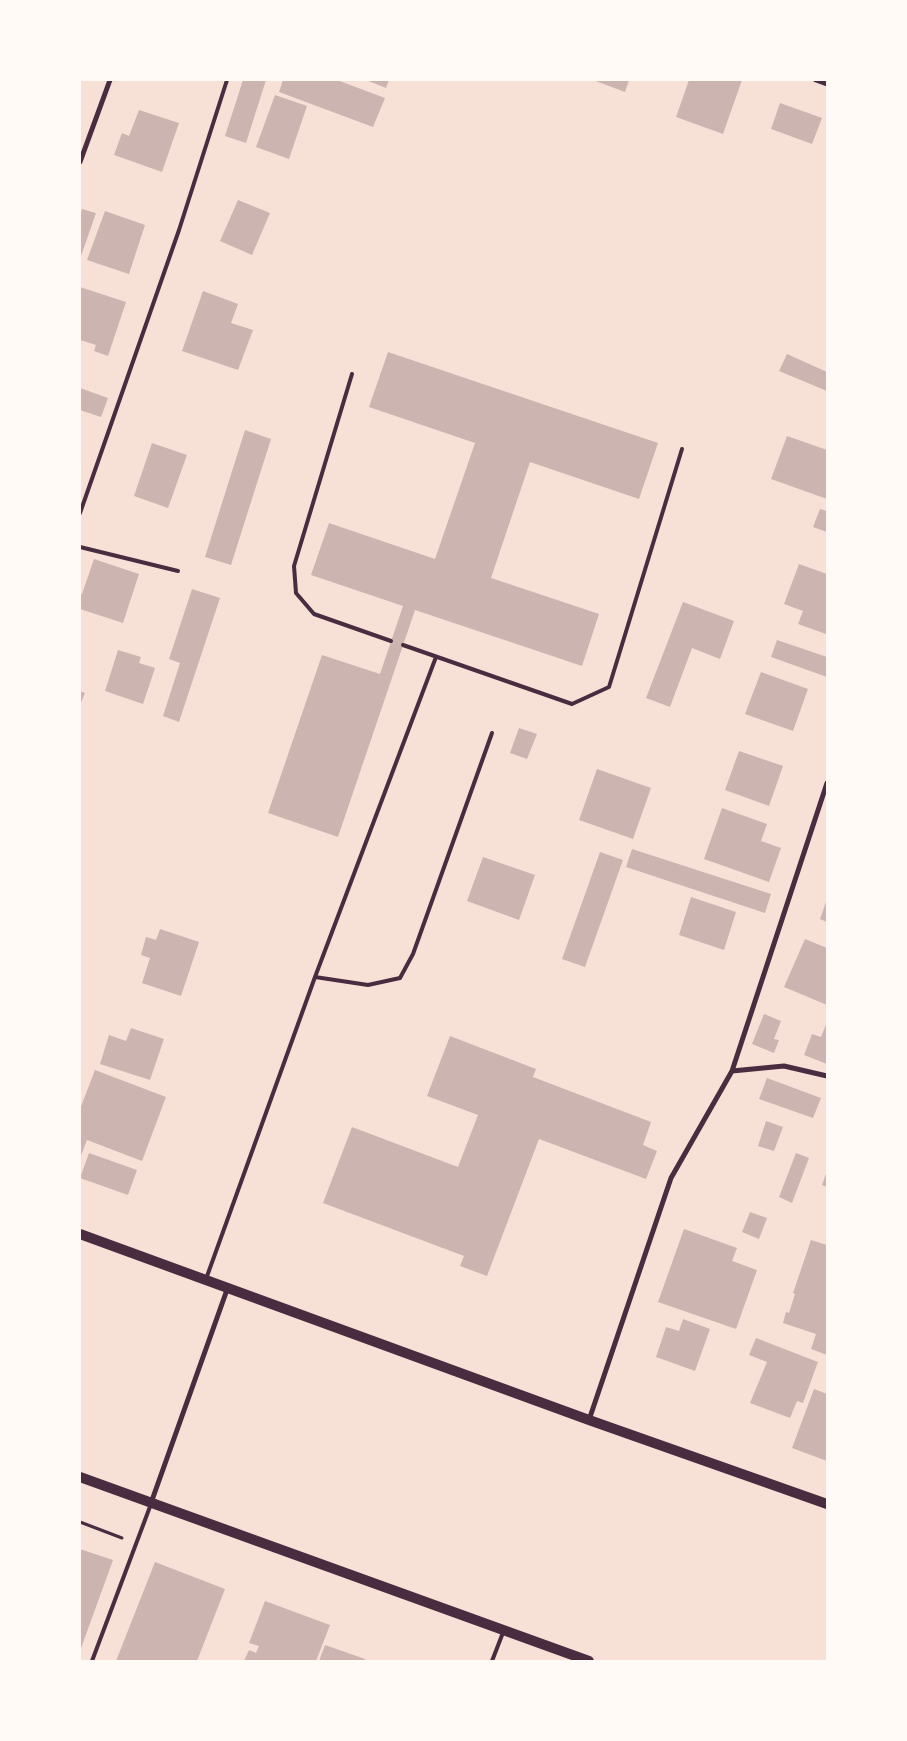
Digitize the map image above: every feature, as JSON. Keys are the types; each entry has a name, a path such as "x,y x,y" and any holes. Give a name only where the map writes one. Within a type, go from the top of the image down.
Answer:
{"main road":[{"path":"80,1234 589,1420 827,1504"},
{"path":"80,1477 589,1661"}],"street":[{"path":"80,162 110,80"},
{"path":"816,80 827,84"},
{"path":"589,1420 671,1178 732,1072 827,784"},
{"path":"732,1072 784,1066 827,1076"},
{"path":"151,1503 228,1288"}],"lane":[{"path":"80,512 179,230 227,80"},
{"path":"352,374 294,566 296,592 314,614 391,641"},
{"path":"403,645 572,704 609,687 682,449"},
{"path":"80,547 178,571"},
{"path":"206,1279 315,977 436,657"},
{"path":"315,977 368,984 400,978 413,954 492,733"},
{"path":"92,1661 151,1503"},
{"path":"492,1661 504,1630"}],"path":[{"path":"80,1522 136,1544"}],"building":[{"path":"243,80 266,80 246,143 225,136"},
{"path":"283,80 337,80 385,98 373,127 279,92"},
{"path":"366,80 389,80 386,88"},
{"path":"593,80 629,80 625,92"},
{"path":"689,80 742,80 723,134 676,117"},
{"path":"275,95 307,106 289,159 256,147"},
{"path":"780,103 822,118 812,144 771,129"},
{"path":"139,110 179,123 162,172 114,155 122,133 129,136"},
{"path":"238,200 270,213 252,255 220,241"},
{"path":"82,209 96,213 80,259 80,215"},
{"path":"105,211 145,225 129,274 87,260"},
{"path":"80,287 126,302 108,356 94,351 96,345 80,340"},
{"path":"203,291 238,304 231,323 253,330 238,370 182,351"},
{"path":"388,352 658,443 639,499 530,462 491,578 599,614 582,666 415,610 338,837 268,813 322,655 380,674 403,606 311,575 329,523 435,559 475,443 369,407"},
{"path":"787,354 827,372 827,391 779,371"},
{"path":"80,388 108,398 101,417 80,410"},
{"path":"245,430 271,439 231,565 205,557"},
{"path":"787,436 827,450 827,499 771,479"},
{"path":"152,443 187,455 168,508 134,496"},
{"path":"820,509 827,511 827,532 813,527"},
{"path":"94,559 139,574 123,623 80,609 80,593 82,594"},
{"path":"799,564 827,574 826,634 798,624 803,611 784,604"},
{"path":"192,589 220,598 179,722 163,716 180,663 169,659"},
{"path":"683,602 734,621 720,659 692,648 670,707 646,698"},
{"path":"777,640 827,657 827,677 771,657"},
{"path":"118,650 141,657 139,663 155,668 143,704 105,691"},
{"path":"761,672 808,689 793,731 745,714"},
{"path":"80,691 85,693 80,705"},
{"path":"519,728 537,734 527,759 510,753"},
{"path":"739,751 783,766 769,806 725,790"},
{"path":"597,769 651,788 633,839 579,820"},
{"path":"722,808 767,824 761,841 781,848 769,882 704,859"},
{"path":"632,849 771,894 765,913 626,867"},
{"path":"600,852 623,860 585,967 562,959"},
{"path":"483,857 535,875 519,920 467,901"},
{"path":"691,897 736,912 724,950 679,935"},
{"path":"827,899 827,922 820,919"},
{"path":"160,929 199,942 181,996 142,983 150,958 141,955 146,937 156,940"},
{"path":"805,939 827,948 827,1005 784,987"},
{"path":"764,1014 781,1021 774,1039 779,1040 774,1053 752,1044"},
{"path":"827,1022 827,1064 804,1055 812,1034 821,1037"},
{"path":"131,1028 164,1039 150,1080 100,1064 109,1035 126,1041"},
{"path":"450,1036 536,1069 533,1077 651,1122 643,1145 657,1151 646,1179 539,1139 487,1276 460,1266 464,1256 323,1203 352,1127 458,1167 478,1115 427,1096"},
{"path":"95,1070 166,1097 142,1161 87,1140 80,1158 80,1109"},
{"path":"767,1078 821,1098 813,1118 759,1099"},
{"path":"766,1121 783,1127 774,1151 758,1146"},
{"path":"89,1153 137,1170 128,1195 80,1178"},
{"path":"796,1153 809,1158 792,1203 779,1197"},
{"path":"827,1171 827,1187 822,1185"},
{"path":"750,1212 767,1218 759,1239 742,1232"},
{"path":"684,1229 737,1248 732,1261 757,1270 736,1329 658,1302"},
{"path":"811,1240 827,1245 827,1355 811,1349 816,1334 783,1323 786,1312 789,1313 795,1294 793,1293"},
{"path":"683,1319 710,1329 695,1371 656,1357 666,1327 679,1331"},
{"path":"756,1338 818,1362 803,1403 797,1401 790,1418 750,1403 767,1362 749,1355"},
{"path":"814,1389 827,1394 827,1461 792,1448"},
{"path":"80,1549 113,1560 80,1651"},
{"path":"155,1562 225,1589 197,1661 116,1661"},
{"path":"265,1601 330,1625 316,1661 244,1661 249,1650 256,1653 259,1646 249,1643"},
{"path":"325,1645 365,1659 364,1661 319,1661"}]}
